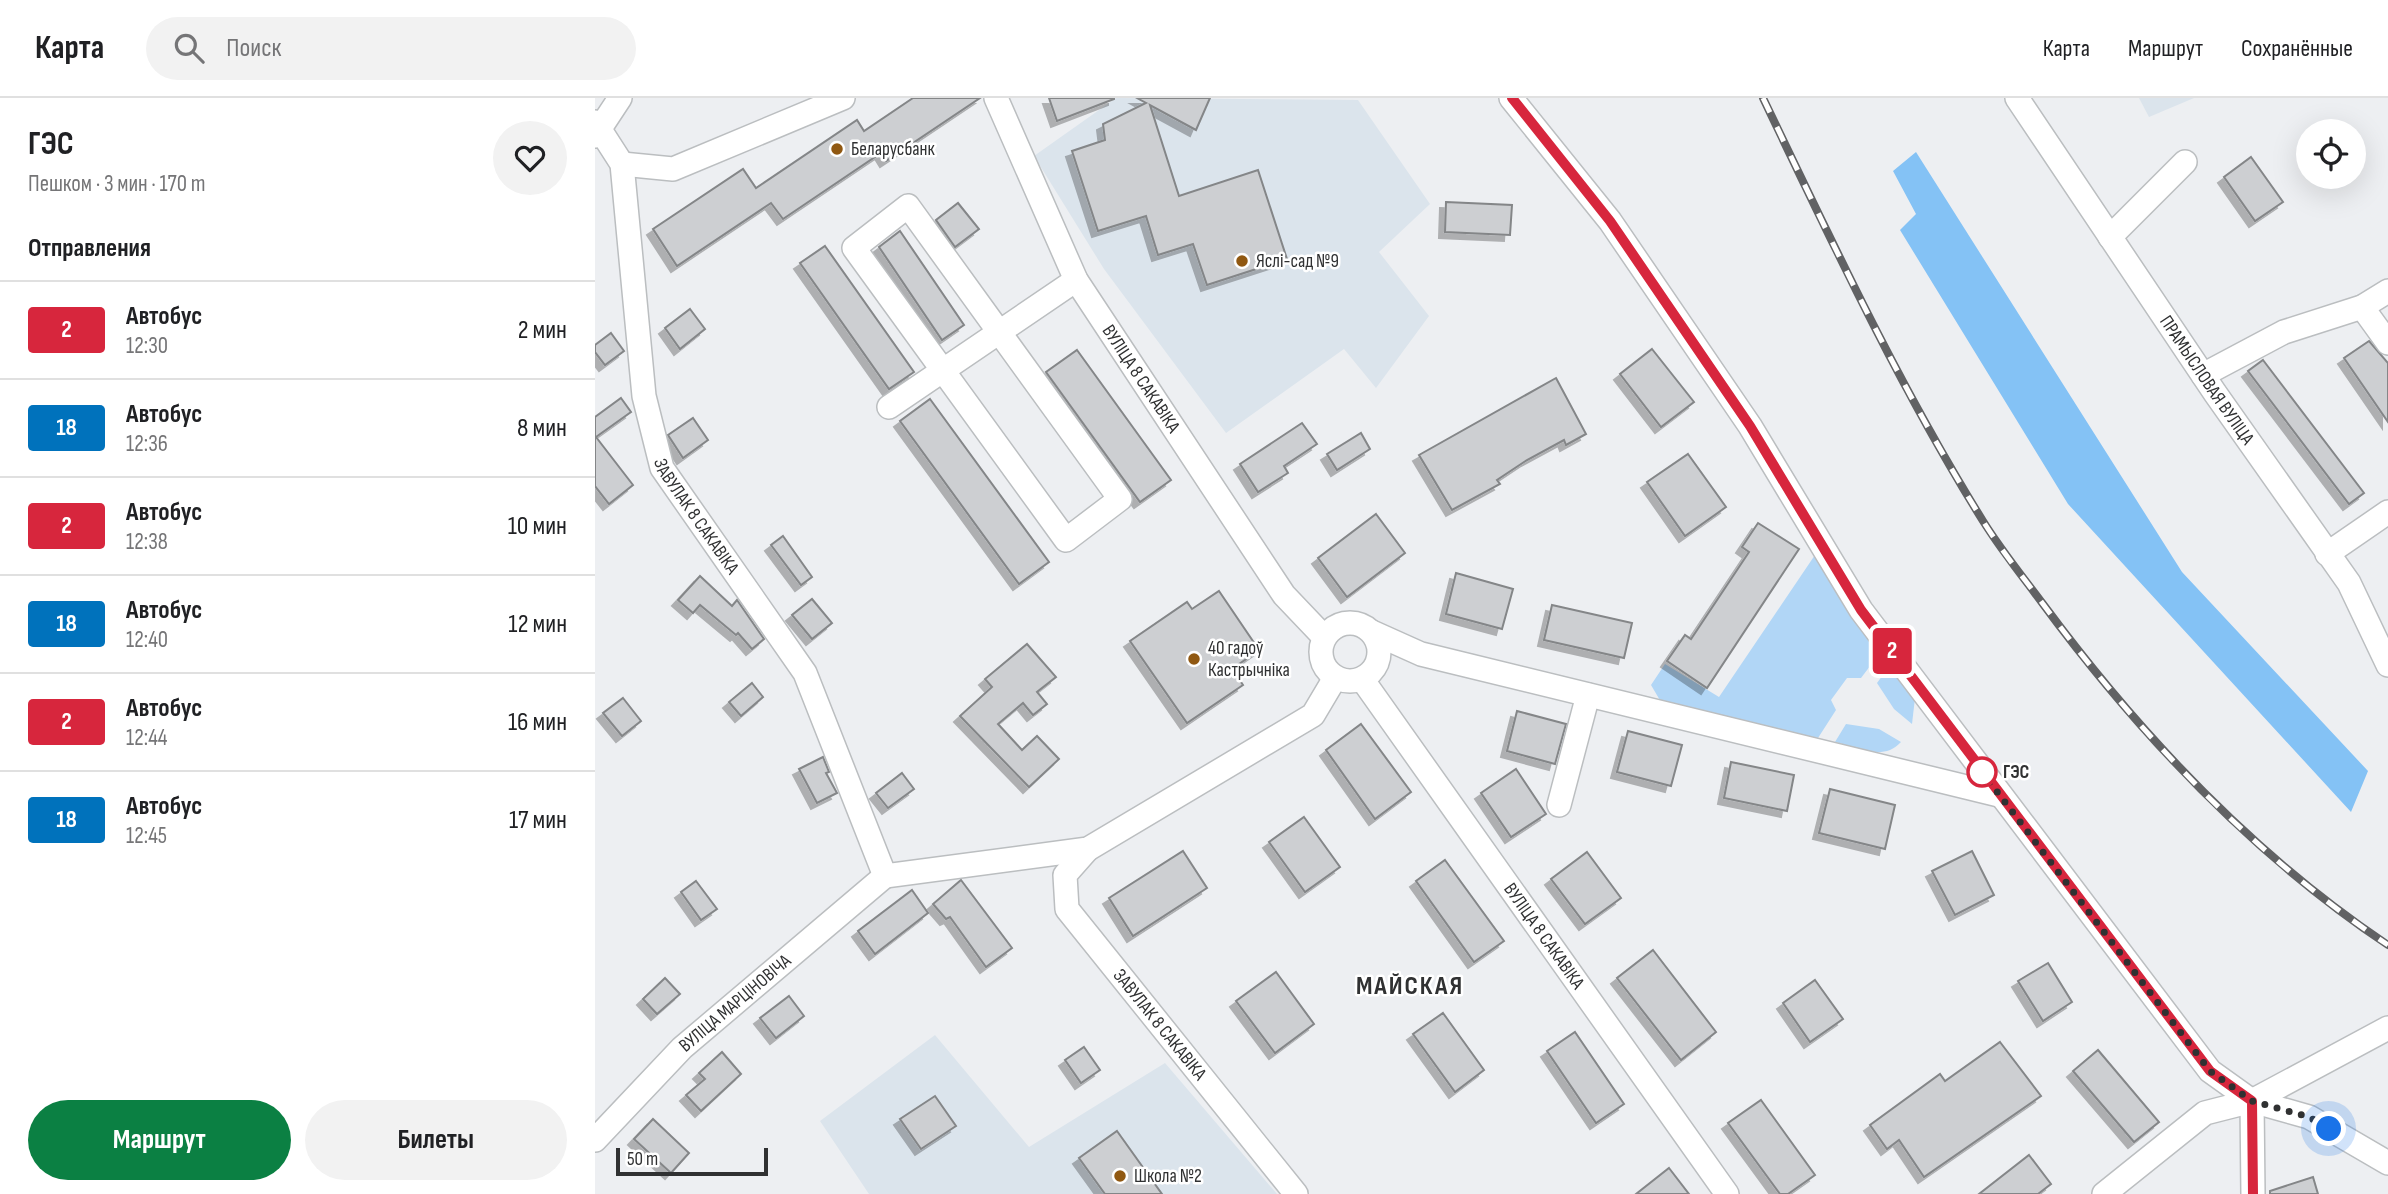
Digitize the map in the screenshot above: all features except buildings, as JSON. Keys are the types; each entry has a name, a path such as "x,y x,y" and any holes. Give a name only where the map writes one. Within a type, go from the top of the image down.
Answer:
{"street":[{"path":"597,129 621,98"},
{"path":"622,164 673,169 843,98"},
{"name":"ВУЛІЦА 8 САКАВІКА","path":"996,98 1076,280 1284,595 1324,638"},
{"path":"1511,98 1610,221 1750,426 1861,610 2210,1071 2252,1101 2309,1117 2388,1163"},
{"name":"ПРАМЫСЛОВАЯ ВУЛІЦА","path":"2017,98 2203,375 2349,583 2388,665"},
{"name":"ЗАВУЛАК 8 САКАВІКА","path":"597,129 622,164 644,396 662,468 805,673 885,876"},
{"path":"2110,237 2185,162"},
{"path":"908,206 999,333 1119,499 1066,540 854,248 908,206"},
{"path":"889,407 1076,280"},
{"path":"2203,375 2284,332 2362,307 2388,291"},
{"path":"2362,307 2388,343"},
{"path":"2327,554 2388,512"},
{"path":"1421,654 1366,677 1344,681 1335,678 1322,664 1321,646 1324,638 1338,625 1356,623 1421,654 1999,795"},
{"path":"1366,677 1379,659 1377,640 1372,632"},
{"name":"ВУЛІЦА 8 САКАВІКА","path":"1366,677 1727,1194"},
{"path":"885,876 1088,849 1313,715 1335,678"},
{"path":"1559,805 1588,695"},
{"name":"ЗАВУЛАК 8 САКАВІКА","path":"1088,849 1065,875 1067,909 1296,1194"},
{"name":"ВУЛІЦА МАРЦІНОВІЧА","path":"595,1140 682,1048 885,876"},
{"path":"2104,1194 2205,1113 2252,1101 2388,1028"},
{"path":"2252,1101 2253,1194"}],"shaded area":[{"name":"Яслі-сад №9","path":"1116,98 1358,100 1430,204 1379,252 1429,316 1376,388 1344,349 1226,433 1104,269 1034,156"},
{"path":"2139,98 2194,98 2149,117"},
{"path":"1916,152 2182,572 2368,771 2351,812 2068,504 1900,230 1916,214 1893,171"},
{"path":"1817,552 1880,653 1861,678 1847,678 1831,700 1836,710 1818,738 1661,702 1651,685 1665,664 1719,697"},
{"path":"1891,664 1915,698 1912,724 1894,709 1877,683"},
{"path":"1846,724 1879,729 1901,742 1894,748 1878,752 1835,742"},
{"path":"935,1035 1029,1147 1165,1063 1277,1194 869,1194 820,1121"}],"railway":[{"path":"1763,98 1895,366 1952,470 2012,563 2119,700 2201,790 2290,872 2388,945"}],"bus line":[{"name":"2","path":"1512,98 1610,221 1750,426 1861,610 2210,1071 2252,1101 2253,1194"}],"place":[{"name":"Беларусбанк","path":"837,149"},
{"name":"Яслі-сад №9","path":"1242,261"},
{"name":"40 гадоў Кастрычніка","path":"1194,659"},
{"name":"ГЭС","path":"1982,772"},
{"name":"Школа №2","path":"1120,1176"}],"district":[{"name":"МАЙСКАЯ","path":"1410,986"}],"route":[{"path":"1982,772 2210,1071 2252,1101 2309,1117 2329,1129"}]}
